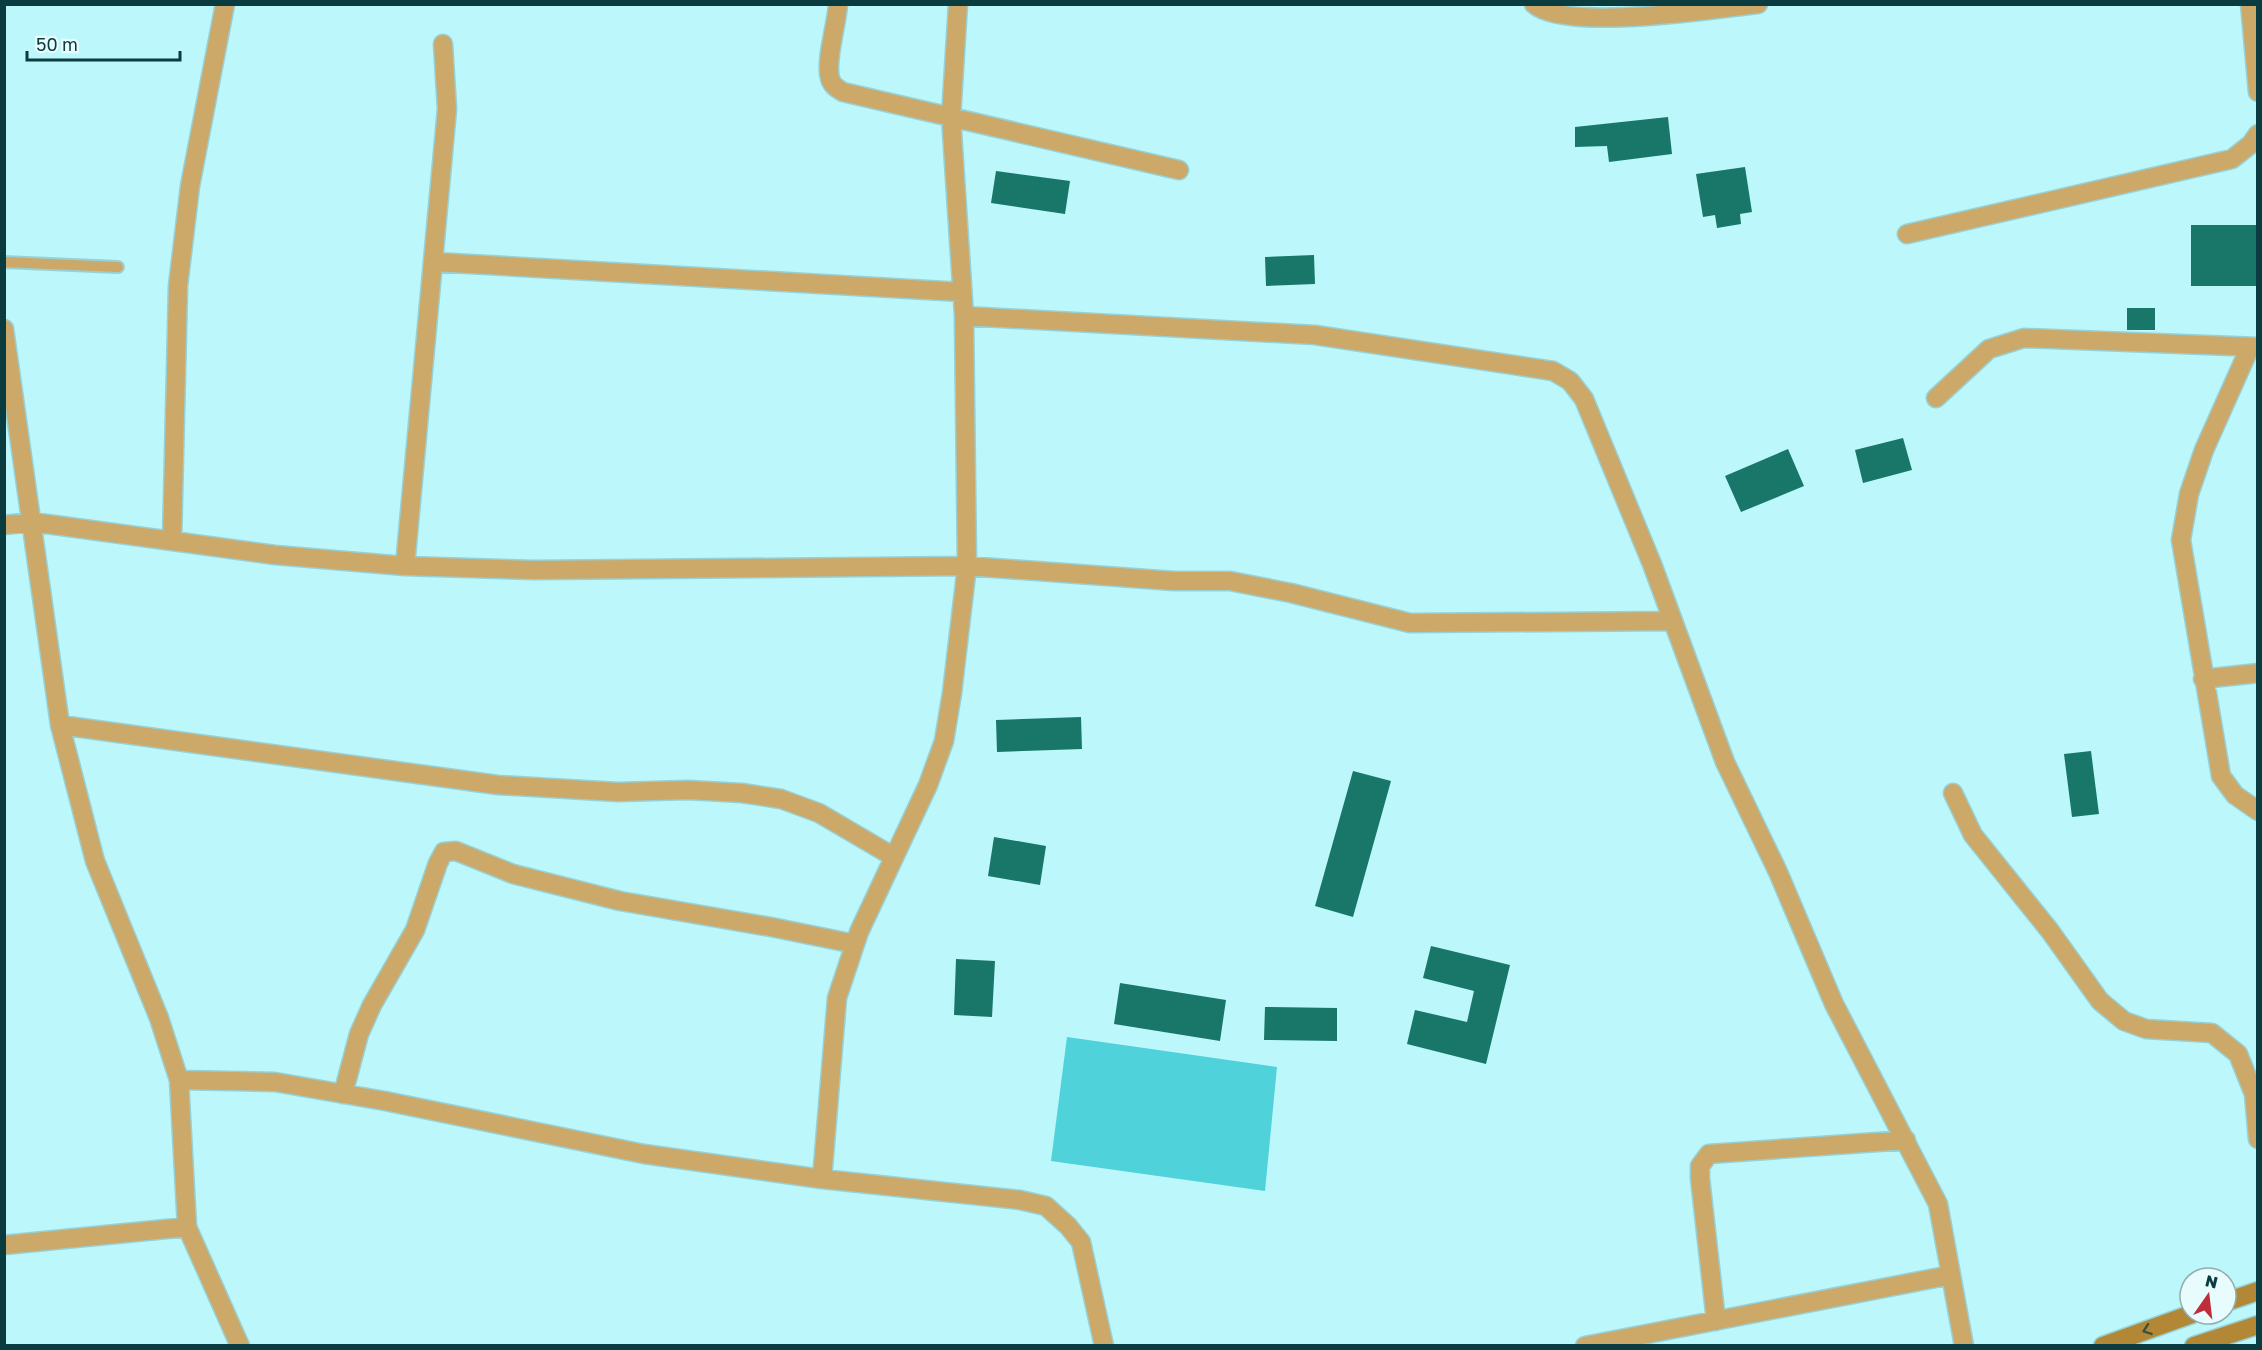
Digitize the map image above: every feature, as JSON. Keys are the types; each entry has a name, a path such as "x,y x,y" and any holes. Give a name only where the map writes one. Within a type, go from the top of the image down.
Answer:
{"street":[{"path":"172,540 178,286 190,186 225,4"},
{"path":"838,4 829,67 830,79 835,87 951,117 1179,170"},
{"path":"822,1179 837,998 855,944 928,785 944,741 967,566 964,316 951,117 958,4"},
{"path":"1534,4 1567,17 1618,17 1758,4"},
{"path":"2250,4 2258,92"},
{"path":"405,566 447,109 443,44"},
{"path":"1906,234 2232,159 2251,144 2258,134"},
{"path":"434,262 962,292"},
{"path":"964,316 1315,335 1553,371 1570,381 1584,399 1673,621 1725,762 1778,872 1834,1004 1938,1204 1964,1346"},
{"path":"4,329 60,725 95,861 155,1008 179,1080 188,1227 240,1346"},
{"path":"1936,398 1989,349 2024,338 2254,347 2204,450 2189,494 2181,540 2221,776 2235,795 2258,811"},
{"path":"4,525 32,522 275,555 405,566 534,570 967,566 1174,581 1230,581 1291,593 1410,623 1673,621"},
{"path":"2204,679 2258,673"},
{"path":"60,725 498,785 618,792 688,790 742,793 781,799 819,813 894,857"},
{"path":"1953,793 1973,835 2050,932 2100,1001 2124,1021 2146,1029 2212,1033 2238,1054 2254,1094 2258,1139"},
{"path":"343,1094 359,1034 372,1005 415,930 444,852 456,851 513,874 620,901 855,944"},
{"path":"179,1080 275,1082 644,1154 822,1179 1020,1200 1046,1206 1068,1226 1081,1242 1104,1346"},
{"path":"1716,1321 1700,1178 1700,1166 1709,1154 1906,1140"},
{"path":"4,1245 188,1227"},
{"path":"1585,1346 1951,1275"},
{"path":"2238,1298 2258,1291"},
{"path":"2103,1346 2178,1319"},
{"path":"2194,1346 2258,1325"}],"lane":[{"path":"4,262 118,267"}],"shaded area":[{"path":"1067,1037 1277,1067 1265,1191 1051,1161"}],"building":[{"path":"1668,117 1672,154 1609,162 1607,146 1575,147 1575,127"},
{"path":"1745,167 1752,212 1740,214 1741,224 1717,228 1715,215 1703,217 1696,174"},
{"path":"996,171 1070,181 1065,214 991,203"},
{"path":"2191,225 2258,225 2258,286 2191,286"},
{"path":"1314,255 1315,284 1266,286 1265,257"},
{"path":"2127,308 2155,308 2155,330 2127,330"},
{"path":"1903,438 1912,470 1863,483 1855,450"},
{"path":"1788,449 1804,486 1741,512 1725,476"},
{"path":"1081,717 1082,749 997,752 996,720"},
{"path":"2091,751 2099,814 2072,817 2064,754"},
{"path":"1353,771 1391,781 1353,917 1315,906"},
{"path":"994,837 1046,846 1040,885 988,876"},
{"path":"1431,946 1510,965 1486,1064 1407,1044 1415,1010 1467,1022 1474,991 1423,978"},
{"path":"956,959 995,961 992,1017 954,1015"},
{"path":"1120,983 1226,1000 1220,1041 1114,1024"},
{"path":"1265,1007 1337,1008 1337,1041 1264,1040"}]}
